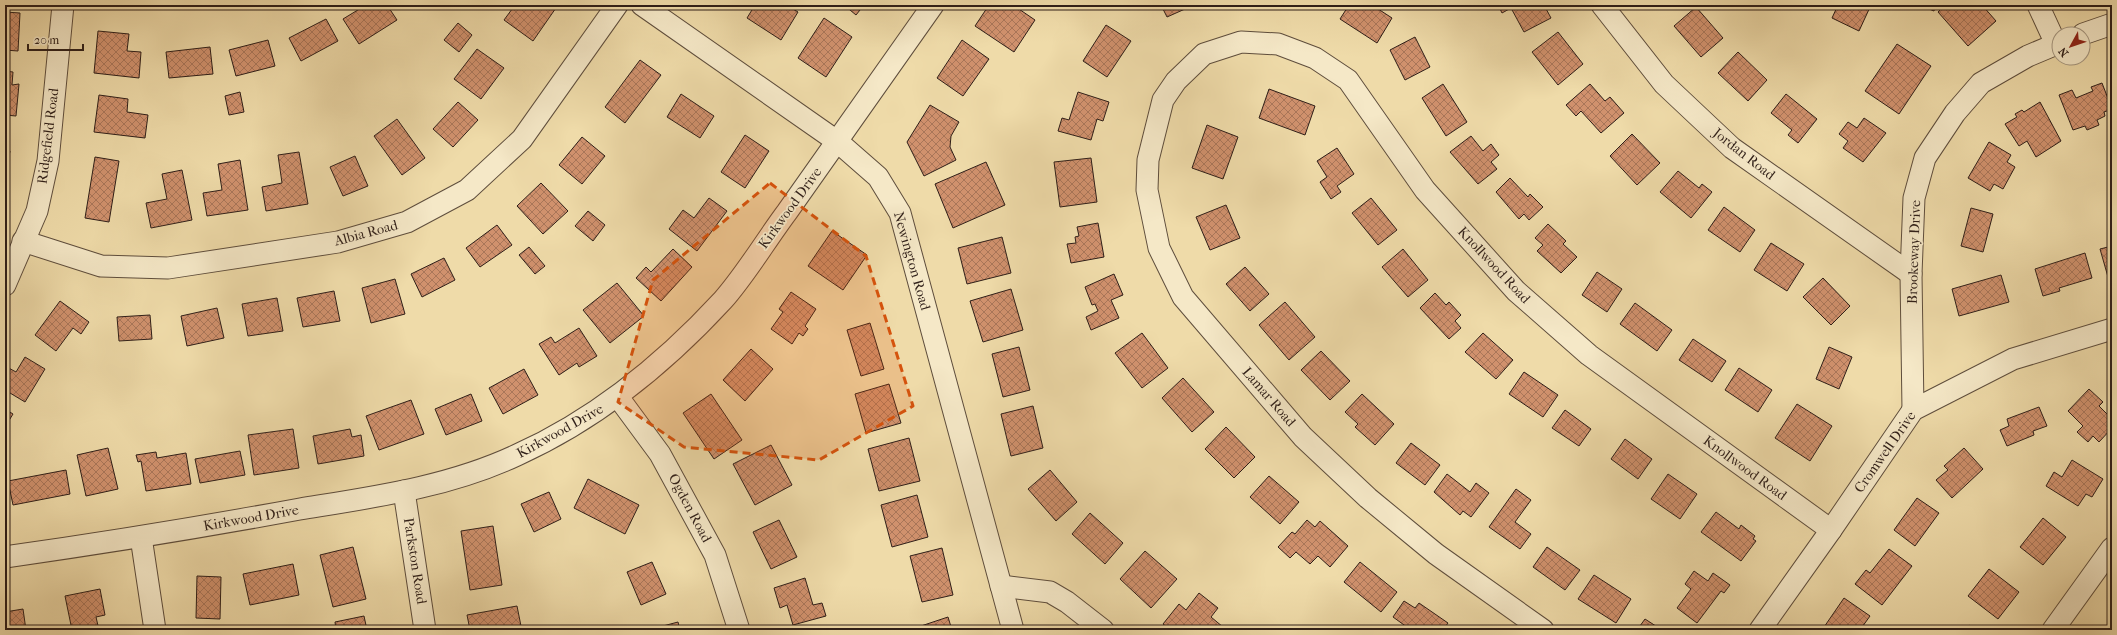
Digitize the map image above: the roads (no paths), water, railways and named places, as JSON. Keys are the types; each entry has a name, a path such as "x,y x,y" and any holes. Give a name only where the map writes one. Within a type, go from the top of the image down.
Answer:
{"street":[{"name":"Ridgefield Road","path":"5,285 37,211 48,161 62,5"},
{"name":"Albia Road","path":"23,241 101,266 168,268 338,242 407,222 468,190 522,139 617,5"},
{"name":"Newington Road","path":"642,5 838,142 878,177 900,212 1013,630"},
{"name":"Kirkwood Drive","path":"5,558 141,537 404,491 463,477 518,455 569,428 618,397 672,352 725,298 838,142 933,5"},
{"name":"Jordan Road","path":"1602,5 1664,84 1732,148 1911,274"},
{"path":"2038,5 2051,30"},
{"path":"2091,31 2112,24"},
{"name":"Knollwood Road","path":"1176,81 1204,54 1241,42 1278,44 1315,58 1348,80 1425,190 1516,291 1589,355 1831,530"},
{"name":"Brookeway Drive","path":"1913,410 1911,274 1914,198 1925,158 1955,113 1981,83 2028,56 2051,46"},
{"name":"Lamar Road","path":"1176,81 1163,100 1148,160 1147,190 1159,248 1183,297 1303,437 1368,498 1436,554 1543,630"},
{"name":"Cromwell Drive","path":"1760,630 1913,410 2013,359 2112,329"},
{"name":"Ogden Road","path":"618,397 660,454 715,555 740,630"},
{"name":"Parkston Road","path":"404,491 425,630"},
{"path":"141,537 155,630"},
{"path":"2053,630 2112,548"},
{"path":"1002,586 1050,592 1067,602 1103,630"}]}
